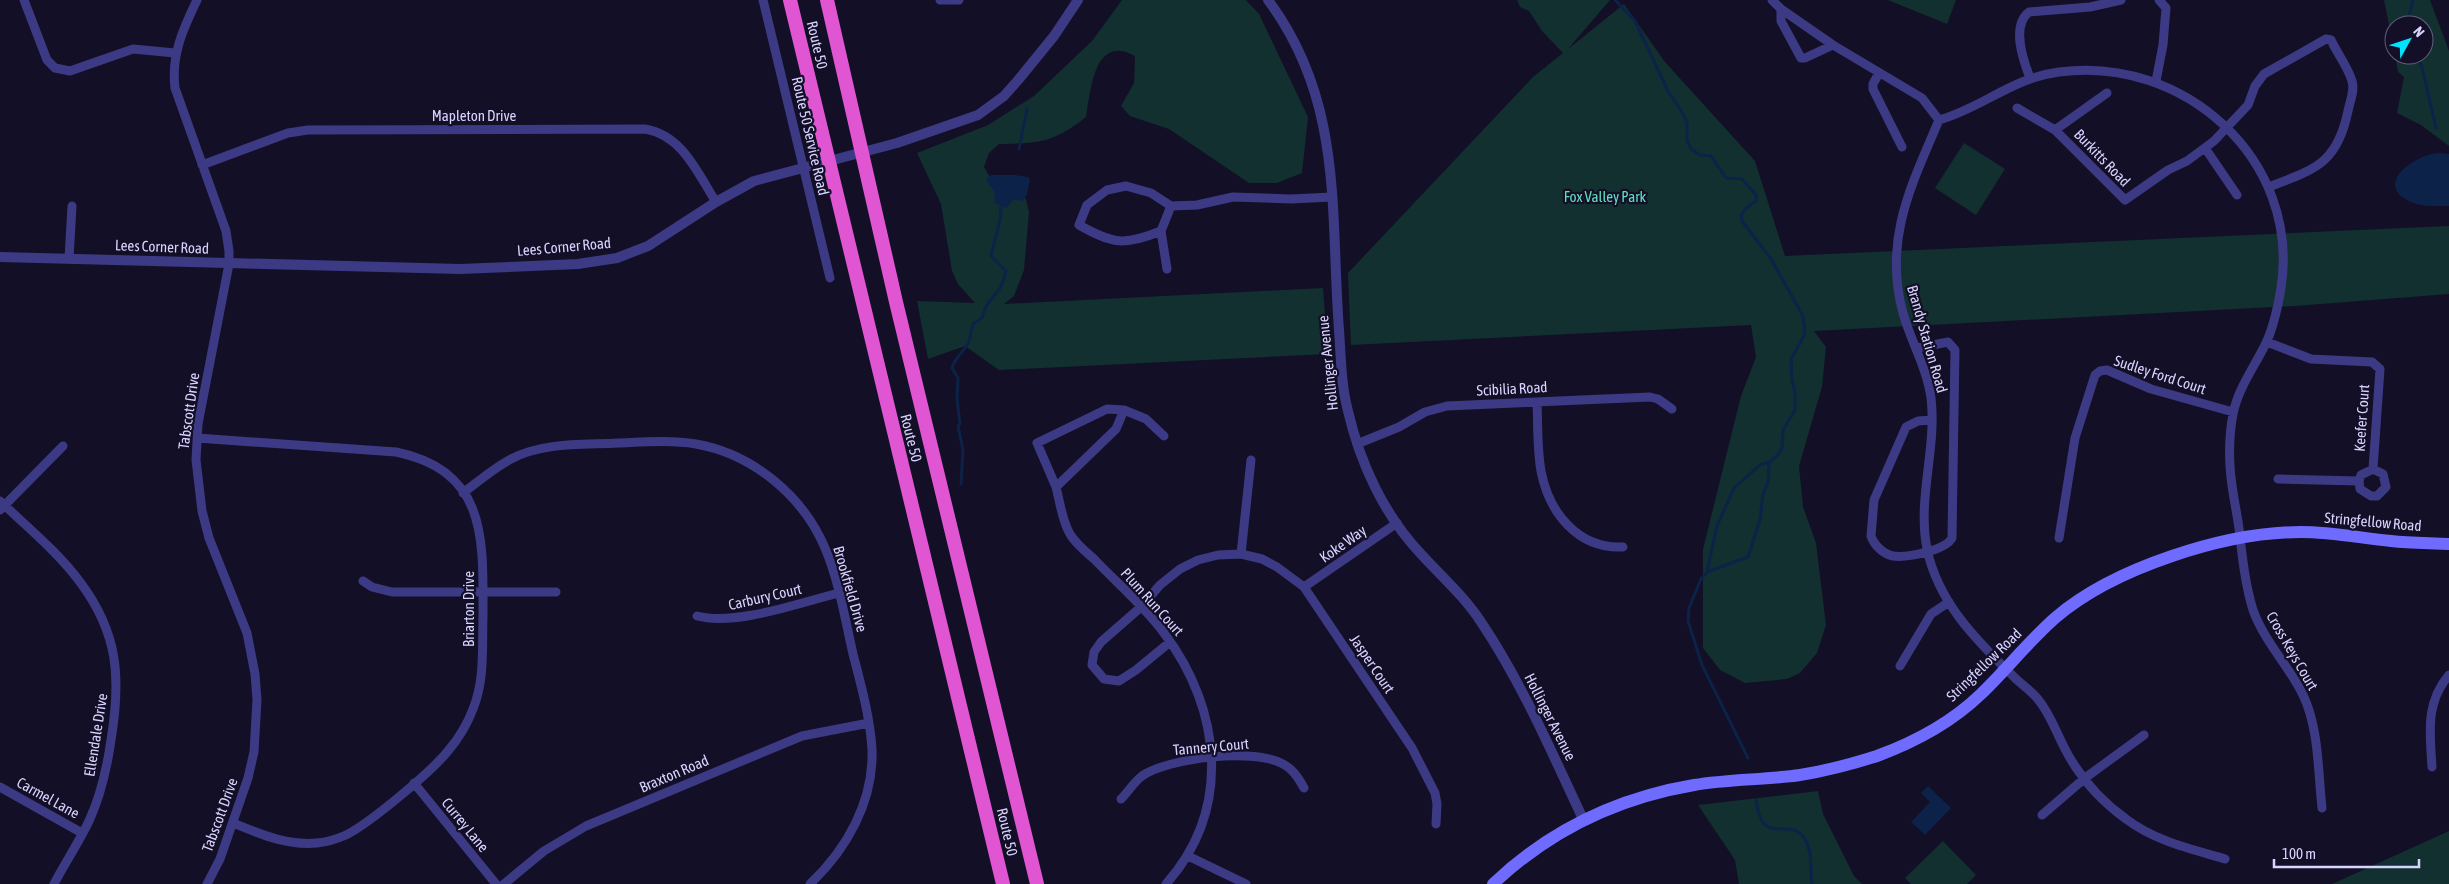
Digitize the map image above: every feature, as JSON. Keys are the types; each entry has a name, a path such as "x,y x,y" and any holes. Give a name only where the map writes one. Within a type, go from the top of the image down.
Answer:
{"highway":[{"name":"Route 50","path":"790,0 827,161 1003,884"},
{"name":"Route 50","path":"827,0 1037,884"}],"main road":[{"name":"Stringfellow Road","path":"1493,884 1531,851 1583,818 1610,807 1667,790 1715,782 1798,775 1877,756 1937,729 1969,704 2056,618 2117,579 2183,554 2240,538 2273,532 2304,532 2449,544"}],"street":[{"path":"24,0 47,60 60,71 70,71 133,50 175,53"},
{"name":"Tabscott Drive","path":"197,0 175,53 174,79 177,97 226,231 229,264 197,438 197,469 202,511 209,538 246,633 255,674 257,726 248,778 233,823 207,884"},
{"name":"Route 50 Service Road","path":"763,0 830,278"},
{"path":"940,0 958,0"},
{"name":"Lees Corner Road","path":"0,257 460,269 598,262 617,258 648,246 754,180 862,152 946,127 978,115 996,103 1033,64 1078,0"},
{"name":"Hollinger Avenue","path":"1268,0 1299,49 1318,99 1329,150 1343,385 1357,444 1375,486 1397,523 1420,554 1462,596 1496,644 1583,818"},
{"path":"1772,0 1780,10 1833,45 1922,98 1939,120 1969,109 1996,92 2030,78 2058,72 2098,70 2125,73 2156,81 2189,97 2227,127 2251,157 2269,188 2280,228 2283,271 2279,299 2266,342 2233,412 2230,464 2240,538"},
{"path":"2030,78 2022,57 2020,24 2023,16 2029,12 2090,7 2121,0"},
{"path":"2156,81 2163,45 2166,8 2159,0"},
{"path":"1780,10 1781,21 1801,58 1805,58 1833,45"},
{"name":"Burkitts Road","path":"2017,108 2055,130 2125,200 2168,170 2205,148 2248,105 2255,86 2264,74 2326,39 2331,40 2352,79 2353,87 2344,128 2330,154 2321,165 2310,172 2269,188"},
{"path":"1879,73 1873,84 1873,89 1902,147"},
{"name":"Burkitts Road","path":"2055,130 2107,93"},
{"name":"Brandy Station Road","path":"1939,120 1905,201 1896,243 1895,261 1903,316 1917,348 1930,391 1932,442 1924,500 1924,530 1928,552 1949,602 1966,627 2036,698 2048,714 2073,763 2109,806 2135,826 2172,843 2225,859"},
{"name":"Mapleton Drive","path":"202,165 288,133 308,130 644,128 662,133 676,142 716,202"},
{"path":"2205,148 2237,194"},
{"path":"1161,231 1138,241 1116,242 1079,226 1087,205 1107,190 1126,186 1151,193 1171,206 1197,205 1233,197 1291,199 1332,197"},
{"path":"69,259 72,206"},
{"path":"1168,269 1161,231 1171,206"},
{"path":"1917,348 1948,342 1955,350 1952,538 1945,546 1928,552 1892,556 1876,546 1871,536 1874,500 1906,427 1918,421 1932,420"},
{"name":"Keefer Court","path":"2266,342 2312,359 2372,362 2377,365 2380,369 2373,469"},
{"name":"Sudley Ford Court","path":"2060,538 2075,438 2095,375 2100,371 2107,370 2150,389 2233,412"},
{"name":"Scibilia Road","path":"1357,444 1399,428 1435,408 1650,397 1658,399 1672,410"},
{"path":"1537,402 1540,469 1556,511 1568,525 1591,543 1610,548 1623,547"},
{"name":"Plum Run Court","path":"1124,410 1107,409 1037,443 1056,487 1070,535 1141,607 1170,642 1187,669 1196,690 1208,736 1211,758 1207,809 1202,828 1188,856 1166,884"},
{"path":"1056,487 1116,429 1124,410 1146,420 1164,436"},
{"name":"Briarton Drive","path":"197,438 403,454 436,467 447,475 463,493 474,512 481,534 483,591 481,680 474,708 467,724 448,752 414,783 361,826 331,840 307,844 290,843 272,839 233,823"},
{"name":"Brookfield Drive","path":"463,493 513,458 546,448 658,441 692,444 718,450 755,467 793,498 814,526 825,547 869,723 871,764 868,787 859,816 834,858 810,884"},
{"path":"2,506 63,446"},
{"path":"1241,554 1251,460"},
{"name":"Keefer Court","path":"2373,469 2384,474 2386,487 2378,496 2365,494 2360,489 2359,481 2361,475 2373,469"},
{"path":"2278,479 2359,481"},
{"name":"Ellendale Drive","path":"2,506 80,580 100,614 114,654 118,690 110,750 97,801 54,884"},
{"name":"Koke Way","path":"1304,587 1397,523"},
{"name":"Cross Keys Court","path":"2240,538 2247,586 2254,611 2294,679 2308,707 2314,733 2322,808"},
{"name":"Jasper Court","path":"1170,642 1136,670 1119,681 1104,679 1092,665 1094,652 1101,642 1141,607 1160,585 1180,569 1198,560 1218,555 1241,554 1262,559 1304,587 1412,748 1435,793 1437,804 1436,824"},
{"path":"363,581 382,591 556,592"},
{"name":"Carbury Court","path":"697,616 710,620 732,619 838,594"},
{"path":"1900,666 1931,614 1949,602"},
{"path":"2432,767 2431,709 2436,695 2449,675"},
{"name":"Braxton Road","path":"504,884 544,851 586,826 802,736 869,723"},
{"path":"2042,815 2085,778 2144,735"},
{"name":"Tannery Court","path":"1121,799 1143,776 1173,762 1241,755 1272,759 1291,770 1304,788"},
{"name":"Currey Lane","path":"414,783 496,884"},
{"name":"Carmel Lane","path":"0,787 82,833"},
{"path":"1188,856 1246,884"}],"green space":[{"path":"1122,0 1246,0 1259,14 1308,117 1302,173 1277,183 1249,183 1169,129 1130,116 1121,106 1134,83 1135,56 1121,51 1111,52 1103,58 1097,68 1086,117 1055,137 1036,142 999,144 989,153 984,167 991,179 1017,189 1026,199 1029,212 1024,270 1014,296 1004,304 1323,288 1328,354 999,370 965,346 928,359 917,301 975,303 958,284 952,271 941,204 917,153 988,125 1034,96 1092,41"},
{"name":"Fox Valley Park","path":"1517,0 1610,0 1568,49 1624,4 1665,62 1755,161 1785,256 2449,226 2449,294 2295,306 1814,331 1826,347 1822,387 1799,466 1803,507 1816,543 1826,625 1817,653 1800,673 1787,679 1745,683 1720,670 1703,648 1703,549 1741,396 1756,357 1751,325 1351,345 1348,273 1533,77 1563,53 1542,31 1529,11 1520,7"},
{"path":"1888,0 1956,0 1947,24"},
{"path":"2384,0 2430,0 2449,51 2449,146 2421,125 2397,113 2404,77 2398,72 2397,65 2434,65 2434,15 2387,15"},
{"path":"1964,143 2005,169 1976,215 1935,188"},
{"path":"1818,791 1823,814 1854,876 1862,884 1739,884 1735,860 1698,805"},
{"path":"2449,831 2449,884 2332,884"},
{"path":"1943,841 1976,875 1967,884 1911,884 1905,878"}],"water":[{"path":"2440,153 2449,154 2449,206 2420,205 2400,195 2395,187 2396,179 2402,171 2420,158"},
{"path":"991,175 1028,177 1030,180 1027,194 1023,201 1014,199 1006,208 995,203 994,191 986,180"},
{"path":"1928,786 1951,808 1925,835 1911,822 1930,802 1921,793"}],"waterway":[{"path":"1615,0 1635,21 1668,91 1683,114 1687,123 1687,140 1691,149 1700,155 1711,156 1726,178 1742,179 1756,195 1756,201 1745,209 1741,215 1742,221 1771,259 1803,316 1805,334 1791,359 1795,410 1783,430 1782,448 1778,455 1769,462 1760,465 1734,488 1717,526 1707,572 1701,579 1689,608 1688,621 1702,665 1748,758"},
{"path":"2409,15 2413,0"},
{"path":"2421,65 2436,128"},
{"path":"1019,149 1027,109"},
{"path":"970,337 973,324 982,318 987,305 1004,280 1006,271 991,256 999,225 1001,207"},
{"path":"961,484 963,450 958,426 960,424 957,399 958,378 952,368 970,338"},
{"path":"1707,572 1748,557 1760,520 1763,494 1768,483 1769,462"},
{"path":"1756,800 1760,817 1766,825 1771,828 1792,829 1799,832 1804,838 1810,853 1812,884"}]}
